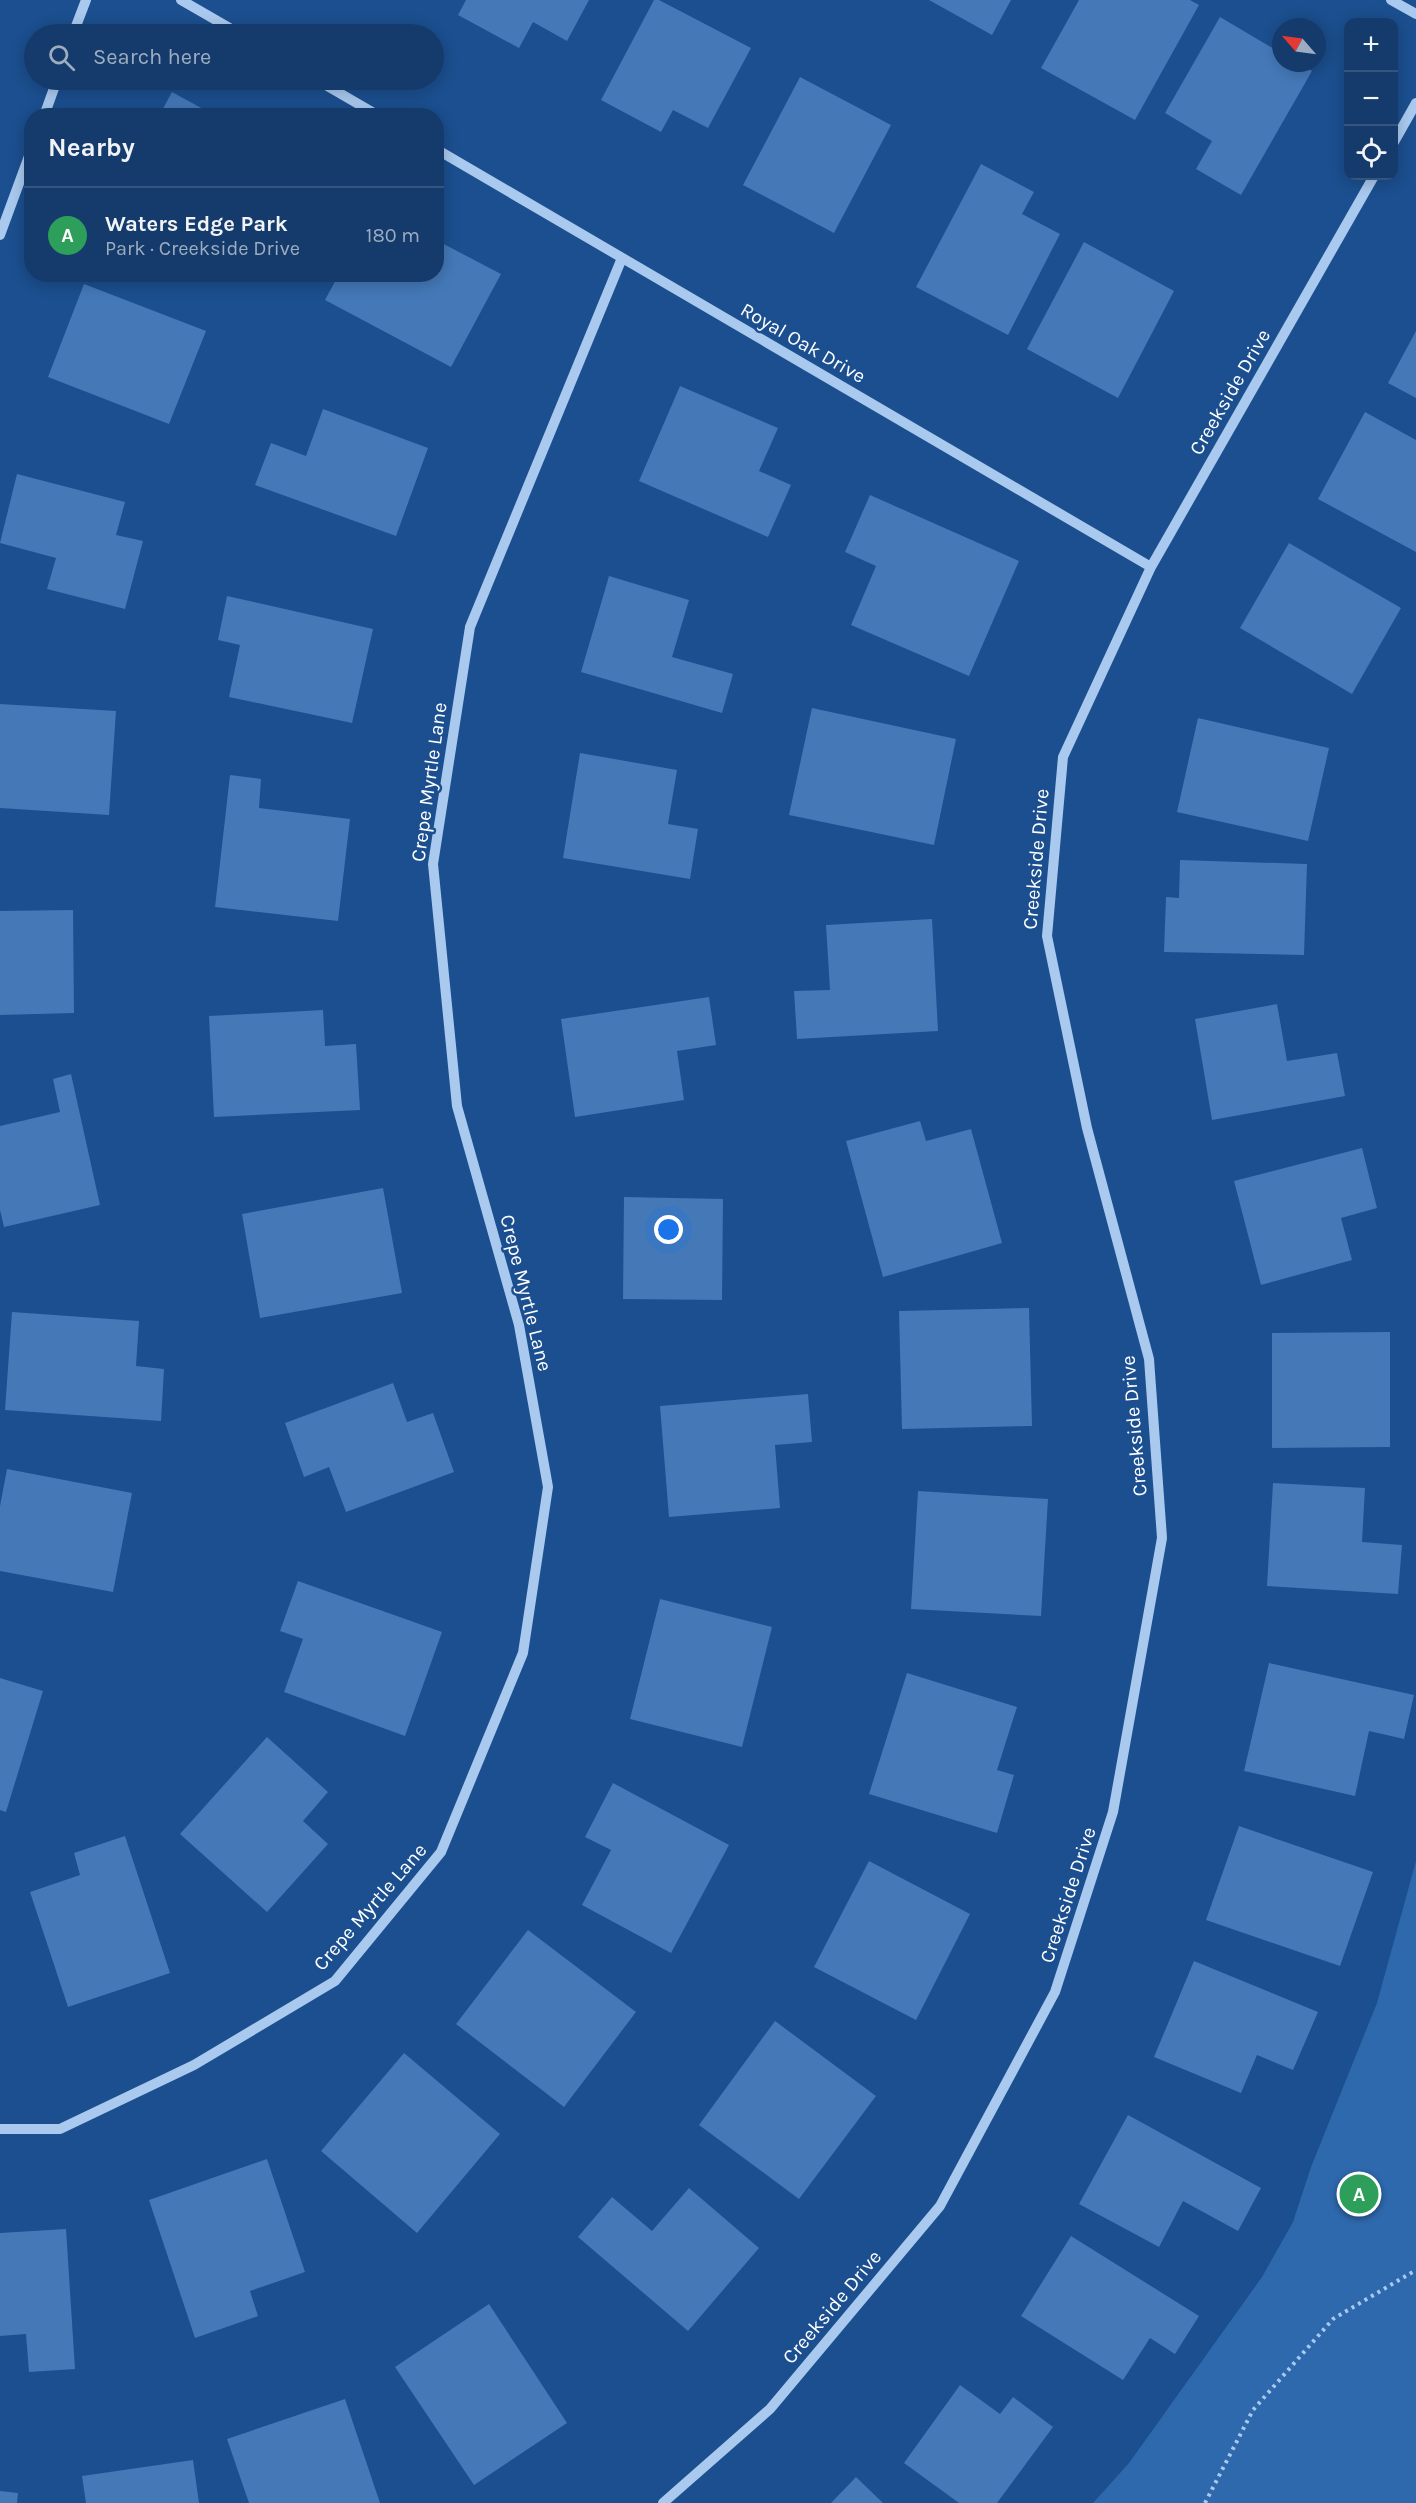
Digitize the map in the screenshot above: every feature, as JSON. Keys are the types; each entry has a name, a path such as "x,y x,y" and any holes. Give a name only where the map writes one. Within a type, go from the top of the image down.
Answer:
{"street":[{"path":"77,24 86,0"},
{"path":"181,0 223,24"},
{"path":"1391,0 1416,14"},
{"path":"47,108 53,90"},
{"path":"334,90 365,108"},
{"path":"1398,135 1416,103"},
{"name":"Royal Oak Drive","path":"444,154 1151,567"},
{"path":"0,235 24,170"},
{"name":"Creekside Drive","path":"663,2503 770,2409 940,2206 1055,1992 1113,1812 1162,1538 1149,1359 1088,1128 1047,936 1063,757 1151,567 1372,180"},
{"name":"Crepe Myrtle Lane","path":"0,2129 60,2129 194,2065 335,1981 441,1852 523,1653 548,1487 519,1325 457,1106 433,864 470,627 622,258"}],"path":[{"path":"1205,2503 1252,2410 1333,2319 1416,2270"}],"shaded area":[{"path":"1416,1861 1416,2503 1093,2503 1129,2463 1262,2277 1293,2222 1311,2167 1377,2003"}],"building":[{"path":"466,0 589,0 567,41 533,22 519,48 458,15"},
{"path":"654,0 659,0 751,48 708,128 673,110 661,132 601,100"},
{"path":"929,0 1011,0 992,35"},
{"path":"1079,0 1190,0 1199,5 1135,120 1041,68"},
{"path":"1220,17 1272,48 1272,72 1311,72 1241,195 1196,169 1212,141 1165,113"},
{"path":"800,77 891,125 834,233 743,185"},
{"path":"172,92 201,108 163,108"},
{"path":"981,164 1034,192 1022,214 1060,234 1008,335 916,287"},
{"path":"1084,242 1174,291 1118,398 1027,349"},
{"path":"444,244 501,274 451,367 325,300 335,282 444,282"},
{"path":"84,284 206,331 169,424 48,377"},
{"path":"1416,331 1416,398 1388,383"},
{"path":"680,386 778,428 759,471 791,485 768,537 639,481"},
{"path":"323,409 428,448 396,536 255,485 271,443 306,456"},
{"path":"1365,412 1416,440 1416,552 1318,499"},
{"path":"17,474 125,502 116,535 143,541 125,609 47,589 56,558 0,543"},
{"path":"870,495 1019,561 969,676 851,625 876,566 845,552"},
{"path":"1289,543 1401,608 1352,694 1240,628"},
{"path":"609,576 689,600 672,657 733,674 722,713 581,672"},
{"path":"227,596 373,629 352,723 229,697 240,645 218,640"},
{"path":"0,704 116,711 109,815 0,808"},
{"path":"812,708 956,739 934,845 789,815"},
{"path":"1198,718 1329,748 1308,841 1177,812"},
{"path":"580,753 677,770 668,824 698,829 690,879 563,858"},
{"path":"230,775 261,779 259,808 350,819 338,921 215,907"},
{"path":"1180,860 1307,864 1304,955 1164,952 1166,897 1179,898"},
{"path":"73,910 74,1013 0,1015 0,911"},
{"path":"932,919 938,1031 797,1039 794,991 830,990 826,925"},
{"path":"709,997 716,1045 677,1051 684,1100 575,1117 561,1019"},
{"path":"1277,1004 1287,1061 1337,1053 1345,1096 1212,1120 1195,1019"},
{"path":"323,1010 325,1046 356,1044 360,1110 214,1117 209,1016"},
{"path":"71,1074 100,1205 4,1227 0,1210 0,1126 60,1112 53,1079"},
{"path":"920,1121 926,1141 971,1129 1002,1243 883,1277 846,1141"},
{"path":"1362,1148 1377,1208 1341,1218 1352,1260 1261,1285 1234,1181"},
{"path":"383,1188 402,1293 260,1318 242,1214"},
{"path":"624,1197 723,1199 722,1300 623,1299"},
{"path":"1029,1308 1032,1426 902,1429 899,1311"},
{"path":"12,1312 139,1321 136,1366 164,1369 161,1421 5,1410"},
{"path":"1390,1332 1390,1447 1272,1448 1272,1333"},
{"path":"393,1383 407,1422 433,1413 454,1472 346,1512 329,1467 304,1477 285,1423"},
{"path":"808,1394 812,1442 775,1445 780,1508 669,1517 660,1406"},
{"path":"7,1469 132,1493 113,1592 0,1571 0,1506"},
{"path":"1273,1483 1365,1488 1362,1542 1402,1545 1398,1594 1267,1586"},
{"path":"918,1491 1048,1499 1041,1616 911,1609"},
{"path":"298,1581 442,1632 405,1736 284,1692 303,1639 280,1631"},
{"path":"660,1599 772,1627 742,1747 630,1719"},
{"path":"1269,1663 1414,1695 1404,1739 1369,1731 1355,1796 1244,1771"},
{"path":"907,1673 1017,1707 997,1770 1014,1775 997,1833 869,1794"},
{"path":"0,1678 43,1691 6,1812 0,1810"},
{"path":"267,1737 328,1792 303,1821 328,1844 267,1912 180,1834"},
{"path":"613,1783 729,1845 671,1953 582,1905 611,1850 585,1837"},
{"path":"1239,1826 1373,1872 1340,1966 1206,1920"},
{"path":"125,1836 170,1973 68,2007 30,1892 80,1875 74,1853"},
{"path":"869,1861 970,1914 916,2020 814,1967"},
{"path":"528,1930 636,2012 564,2107 456,2024"},
{"path":"1194,1961 1318,2012 1293,2070 1257,2055 1241,2093 1154,2057"},
{"path":"775,2021 876,2096 799,2199 699,2125"},
{"path":"404,2053 500,2134 417,2233 321,2151"},
{"path":"1128,2115 1261,2188 1238,2231 1183,2201 1159,2247 1079,2204"},
{"path":"267,2159 305,2272 250,2291 258,2316 195,2338 149,2200"},
{"path":"689,2188 759,2248 688,2331 578,2237 612,2197 652,2231"},
{"path":"66,2229 75,2369 29,2372 26,2334 0,2336 0,2233"},
{"path":"1071,2236 1199,2316 1175,2354 1150,2338 1123,2380 1021,2316"},
{"path":"489,2304 567,2423 474,2485 395,2367"},
{"path":"960,2385 1000,2414 1013,2397 1053,2427 997,2503 959,2503 904,2463"},
{"path":"345,2399 380,2503 249,2503 227,2439"},
{"path":"193,2460 199,2503 86,2503 82,2476"},
{"path":"856,2477 883,2503 831,2503"},
{"path":"0,2491 18,2493 17,2503 0,2503"}],"place":[{"name":"Waters Edge Park","path":"1359,2194"}]}
